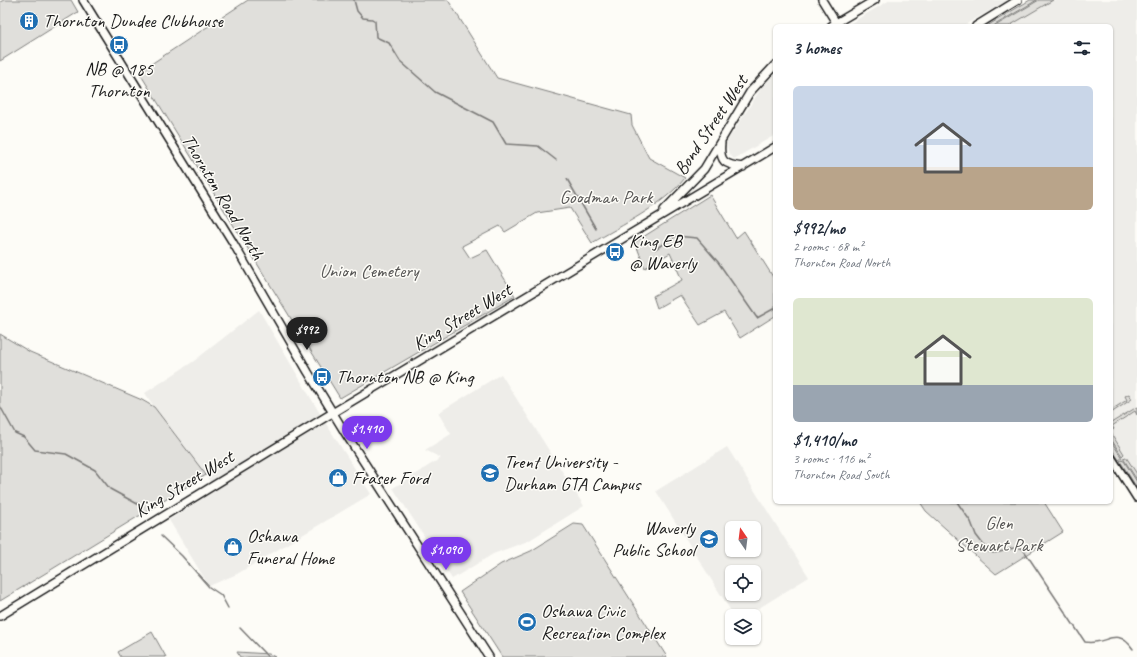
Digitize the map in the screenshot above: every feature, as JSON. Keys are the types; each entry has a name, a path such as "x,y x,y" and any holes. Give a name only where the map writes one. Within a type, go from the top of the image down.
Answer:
{"main road":[{"name":"Thornton Road North","path":"83,0 232,241 333,413 489,657"},
{"path":"822,0 834,24"},
{"path":"837,24 875,0"},
{"path":"979,24 1018,0"},
{"name":"Bond Street West","path":"655,219 704,169 720,145 722,137 750,92 773,67"},
{"path":"722,137 720,153 724,161 729,166 743,167"},
{"name":"King Street West","path":"0,616 83,564 773,148"},
{"path":"1113,460 1137,498"}],"shaded area":[{"path":"890,0 1008,0 966,24 849,24"},
{"path":"1031,0 1137,0 1137,490 1113,452 1113,24 990,24"},
{"path":"773,76 773,136 734,159 729,154 726,143 762,87"},
{"path":"259,310 325,422 371,494 237,574 209,586 169,520 215,491 206,475 145,393 194,361"},
{"name":"Trent University - Durham GTA Campus","path":"501,374 584,506 528,541 493,554 452,579 393,488 441,458 425,450 451,434 438,413"},
{"name":"Waverly Public School","path":"727,447 809,577 757,609 730,609 656,491"}],"green space":[{"path":"4,0 71,0 78,12 0,61 0,2"},
{"name":"Union Cemetery","path":"248,0 448,0 497,78 631,115 632,125 649,158 685,178 676,188 654,206 592,243 570,208 537,213 505,232 500,226 462,246 470,258 487,250 515,296 340,398 139,72"},
{"path":"1030,0 1037,0 996,24 990,24"},
{"path":"1039,0 1053,0 1012,24 998,24"},
{"path":"710,195 736,238 744,231 773,277 773,317 740,338 724,312 700,325 680,295 657,308 653,296 682,280 670,253 645,268 635,242"},
{"path":"0,334 30,352 142,400 154,407 206,475 0,601"},
{"path":"1129,394 1132,399 1113,412 1113,409 1127,400 1125,396"},
{"path":"1137,407 1137,415 1135,411 1113,425 1113,422"},
{"path":"1113,436 1124,454 1122,456 1113,442"},
{"path":"1113,444 1122,458 1119,460 1113,451"},
{"path":"1126,457 1137,474 1137,480 1123,458"},
{"path":"1120,461 1124,461 1137,482 1137,488"},
{"name":"Glen Stewart Park","path":"921,504 1045,504 1063,532 996,574 926,511"},
{"name":"Oshawa Civic Recreation Complex","path":"574,524 583,525 667,657 502,657 460,592 501,564 531,551"},
{"path":"152,632 166,657 121,657 118,652"},
{"path":"237,652 269,654 275,657 240,657"}],"waterway":[{"path":"354,0 357,11 363,18 372,19 375,21 376,37 389,43 400,61 435,92 493,122 506,144 538,146 556,160"},
{"path":"567,179 596,229"},
{"path":"655,249 676,236 697,238 718,262 757,318 773,309"},
{"path":"0,406 15,433 24,437 35,450 66,454 95,470 110,489 143,507"},
{"path":"958,504 971,522 976,535 989,552 998,553 1014,548 1023,549 1085,642 1099,641 1116,637 1127,642 1133,649"},
{"path":"161,536 182,556 209,587 221,595 228,608"},
{"path":"240,628 268,657"}],"place":[{"name":"Thornton Dundee Clubhouse","path":"29,21"},
{"name":"NB @ 185 Thornton","path":"119,45"},
{"name":"King EB @ Waverly","path":"615,252"},
{"name":"Thornton NB @ King","path":"322,377"},
{"name":"Trent University - Durham GTA Campus","path":"490,473"},
{"name":"Fraser Ford","path":"338,478"},
{"name":"Waverly Public School","path":"709,539"},
{"name":"Oshawa Funeral Home","path":"233,547"},
{"name":"Oshawa Civic Recreation Complex","path":"527,622"}],"park label":[{"name":"Goodman Park","path":"606,197"}]}
